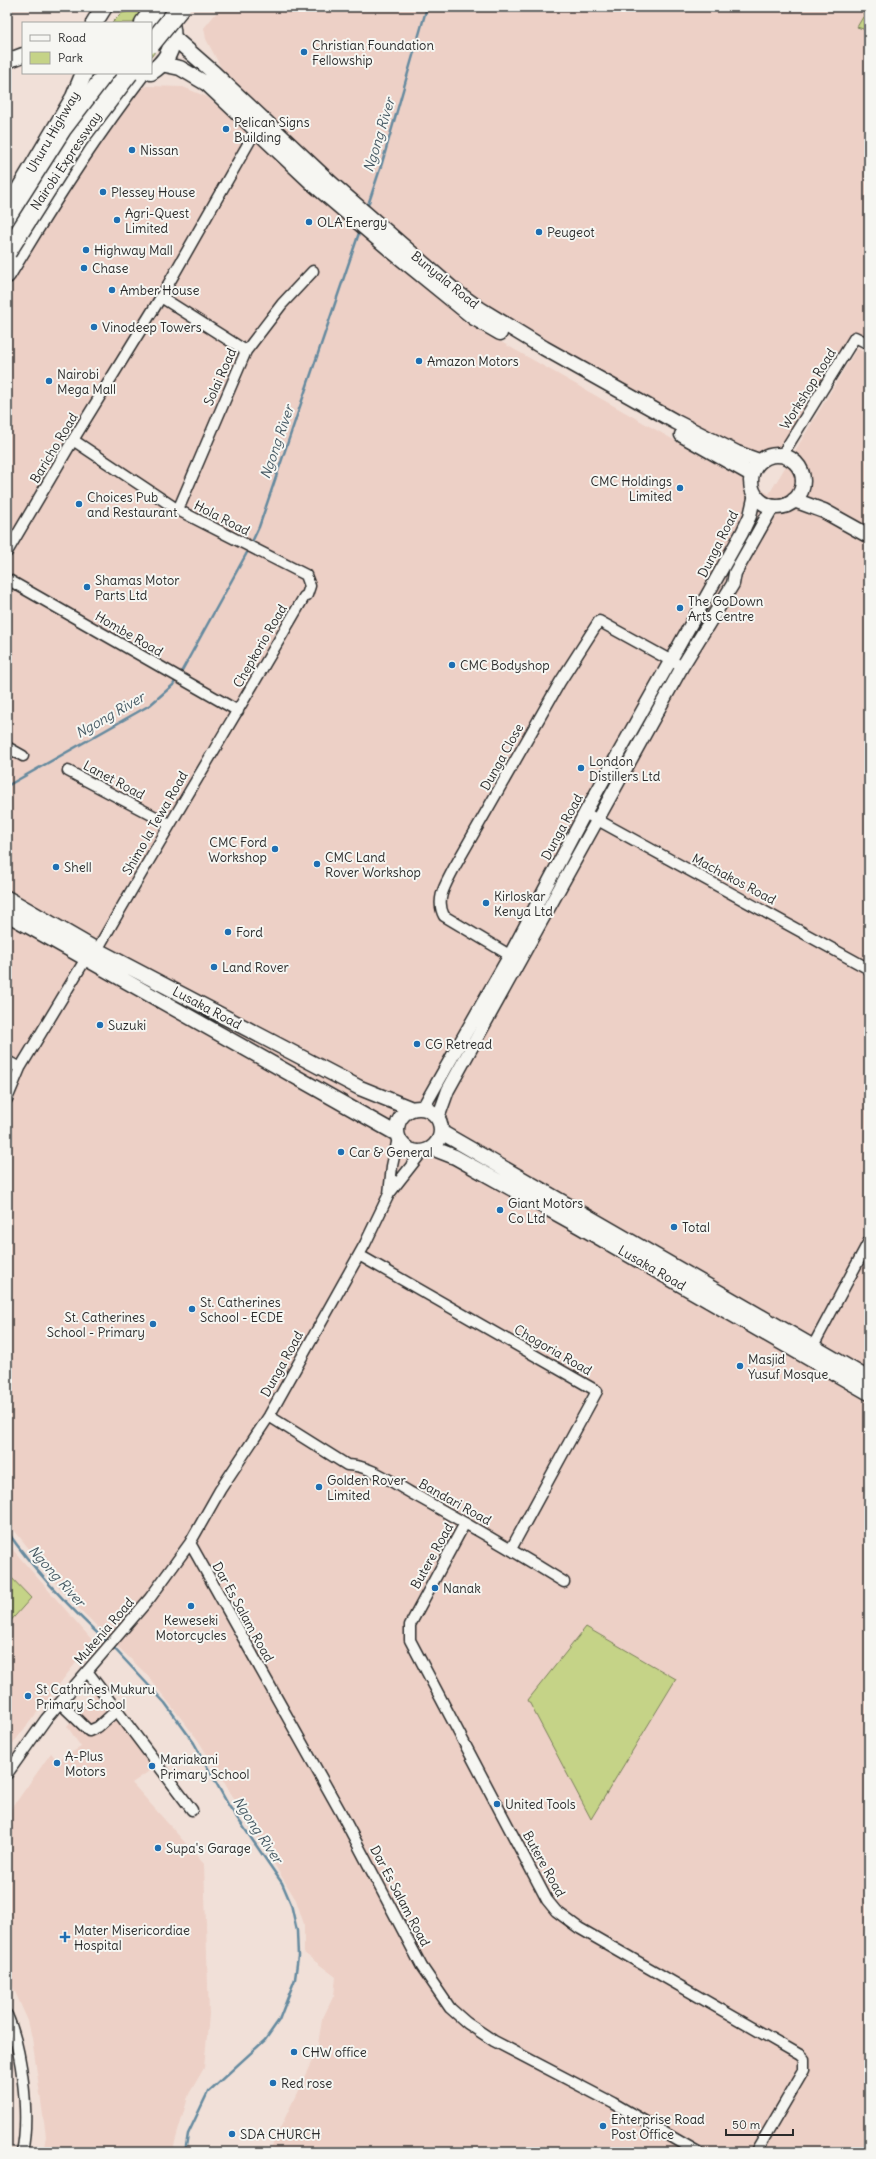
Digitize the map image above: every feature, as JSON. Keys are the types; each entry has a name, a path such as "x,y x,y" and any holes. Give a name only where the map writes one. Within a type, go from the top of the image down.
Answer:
{"highway":[{"path":"145,22 156,7"},
{"path":"160,7 173,32"},
{"path":"152,43 181,7"},
{"path":"152,67 168,55 173,32 187,7"},
{"name":"Uhuru Highway","path":"7,210 74,97 84,74"},
{"name":"Nairobi Expressway","path":"7,227 74,121 106,74"},
{"path":"122,74 133,76 138,74"},
{"name":"Nairobi Expressway","path":"7,252 78,140 143,74"},
{"path":"7,276 36,226 90,142 144,74"}],"main road":[{"name":"Bunyala Road","path":"173,32 214,73 332,184 456,292 480,309 544,348 676,422 737,453 759,461"},
{"path":"7,61 22,55"},
{"name":"Bunyala Road","path":"152,70 180,68 207,84 312,183 474,318 751,474"},
{"path":"774,454 782,455 791,459 798,466 803,475 803,485 794,500 780,507 773,506 762,502 754,494 751,485 751,474 759,461 774,454"},
{"path":"803,485 824,511"},
{"path":"794,500 824,511 869,536"},
{"name":"Lusaka Road","path":"7,898 97,950 360,1088 418,1108"},
{"name":"Lusaka Road","path":"7,914 85,960 398,1136"},
{"path":"418,1108 433,1113 438,1118 441,1132 439,1140 427,1150 408,1149 398,1136 397,1124 400,1117 418,1108"},
{"name":"Lusaka Road","path":"441,1132 869,1379"},
{"name":"Lusaka Road","path":"427,1150 455,1157 579,1226 869,1393"}],"street":[{"name":"Baricho Road","path":"7,552 73,440 161,297 256,130"},
{"name":"Solai Road","path":"178,510 246,351 282,304 312,271"},
{"path":"161,297 246,351"},
{"name":"Workshop Road","path":"782,455 855,337 869,344"},
{"name":"Hola Road","path":"73,440 178,510 306,575 310,586 307,595"},
{"name":"Dunga Road","path":"438,1118 448,1090 515,958 585,813 742,533 750,516 754,494"},
{"name":"Dunga Road","path":"418,1108 515,958 597,820 682,667 732,584 736,572 773,506"},
{"name":"Hombe Road","path":"7,579 238,712"},
{"name":"Chepkorio Road","path":"238,712 304,597 307,595"},
{"name":"Dunga Close","path":"515,958 444,916 440,908 440,901 454,868 560,682 599,622 682,667"},
{"name":"Shimo la Tewa Road","path":"97,950 169,824 238,712"},
{"path":"7,747 23,756"},
{"name":"Lanet Road","path":"68,771 169,824"},
{"name":"Machakos Road","path":"585,813 869,970"},
{"path":"7,1099 20,1068 85,960"},
{"path":"7,1061 20,1068"},
{"name":"Dunga Road","path":"389,1194 392,1166 398,1136"},
{"name":"Dunga Road","path":"190,1543 220,1490 269,1416 359,1255 389,1194 427,1150"},
{"path":"813,1346 869,1241"},
{"name":"Chogoria Road","path":"359,1255 597,1391 511,1549"},
{"name":"Bandari Road","path":"269,1416 347,1465 359,1465 511,1549 564,1582"},
{"name":"Butere Road","path":"465,1523 410,1625 408,1632 412,1645 547,1900 556,1911 579,1928 800,2055 804,2059 804,2070 756,2152"},
{"name":"Mukenia Road","path":"7,1774 60,1703 150,1598 190,1543"},
{"name":"Dar Es Salam Road","path":"190,1543 340,1811 422,1967 450,2008 467,2023 494,2041 613,2103 698,2152"},
{"path":"87,1671 192,1810"},
{"path":"60,1703 89,1731 103,1723 117,1710"},
{"path":"7,2015 19,2057 23,2092 25,2133 22,2152"}],"shaded area":[{"path":"221,7 869,7 869,340 853,331 783,455 750,467 494,320 300,152 228,81 206,39 204,28"},
{"path":"148,86 183,87 207,97 473,326 769,494 857,348 869,355 869,2152 269,2152 317,2050 322,2020 334,1995 336,1977 304,1953 304,1924 296,1900 198,1740 147,1675 67,1597 7,1521 7,291 99,121 125,92"},
{"name":"St Cathrines Mukuru Primary School","path":"7,1543 93,1641 7,1751"},
{"path":"96,1692 158,1765 132,1783 204,1864 209,2015 204,2068 189,2094 172,2152 43,2152 46,2136 32,2038 28,2021 7,1974 7,1815 51,1753 58,1761 81,1747 67,1726"}],"green space":[{"path":"869,7 869,31 857,27"},
{"path":"130,11 139,12 147,15 153,20 157,26 159,41 152,55 152,22 113,22 122,13"},
{"path":"7,1573 31,1598 7,1625"},
{"path":"586,1627 676,1679 591,1819 528,1700"}],"waterway":[{"name":"Ngong River","path":"367,208 382,163 427,7"},
{"name":"Ngong River","path":"251,544 259,527 360,230"},
{"name":"Ngong River","path":"180,674 249,549"},
{"name":"Ngong River","path":"7,786 150,705 173,685 177,678"},
{"name":"Ngong River","path":"7,1531 29,1561 54,1590 108,1643"},
{"name":"Ngong River","path":"112,1646 165,1703 194,1743 229,1806 282,1883 291,1904 297,1931 298,1956 295,1979 279,2020 265,2040 208,2092 188,2134 185,2152"}],"place":[{"name":"Christian Foundation Fellowship","path":"304,52"},
{"name":"Pelican Signs Building","path":"226,129"},
{"name":"Nissan","path":"132,150"},
{"name":"Plessey House","path":"103,192"},
{"name":"Agri-Quest Limited","path":"117,220"},
{"name":"OLA Energy","path":"309,222"},
{"name":"Peugeot","path":"539,232"},
{"name":"Highway Mall","path":"86,250"},
{"name":"Chase","path":"84,268"},
{"name":"Amber House","path":"112,290"},
{"name":"Vinodeep Towers","path":"94,327"},
{"name":"Amazon Motors","path":"419,361"},
{"name":"Nairobi Mega Mall","path":"49,381"},
{"name":"CMC Holdings Limited","path":"680,488"},
{"name":"Choices Pub and Restaurant","path":"79,504"},
{"name":"Shamas Motor Parts Ltd","path":"87,587"},
{"name":"The GoDown Arts Centre","path":"680,608"},
{"name":"CMC Bodyshop","path":"452,665"},
{"name":"London Distillers Ltd","path":"581,768"},
{"name":"CMC Ford Workshop","path":"275,849"},
{"name":"CMC Land Rover Workshop","path":"317,864"},
{"name":"Shell","path":"56,867"},
{"name":"Kirloskar Kenya Ltd","path":"486,903"},
{"name":"Ford","path":"228,932"},
{"name":"Land Rover","path":"214,967"},
{"name":"Suzuki","path":"100,1025"},
{"name":"CG Retread","path":"417,1044"},
{"name":"Car & General","path":"341,1152"},
{"name":"Giant Motors Co Ltd","path":"500,1210"},
{"name":"Total","path":"674,1227"},
{"name":"St. Catherines School - ECDE","path":"192,1309"},
{"name":"St. Catherines School - Primary","path":"153,1324"},
{"name":"Masjid Yusuf Mosque","path":"740,1366"},
{"name":"Golden Rover Limited","path":"319,1487"},
{"name":"Nanak","path":"435,1588"},
{"name":"Keweseki Motorcycles","path":"191,1606"},
{"name":"St Cathrines Mukuru Primary School","path":"28,1696"},
{"name":"A-Plus Motors","path":"57,1763"},
{"name":"Mariakani Primary School","path":"152,1766"},
{"name":"United Tools","path":"497,1804"},
{"name":"Supa's Garage","path":"158,1848"},
{"name":"Mater Misericordiae Hospital","path":"65,1937"},
{"name":"CHW office","path":"294,2052"},
{"name":"Red rose","path":"273,2083"},
{"name":"Enterprise Road Post Office","path":"603,2126"},
{"name":"SDA CHURCH","path":"232,2134"}]}
